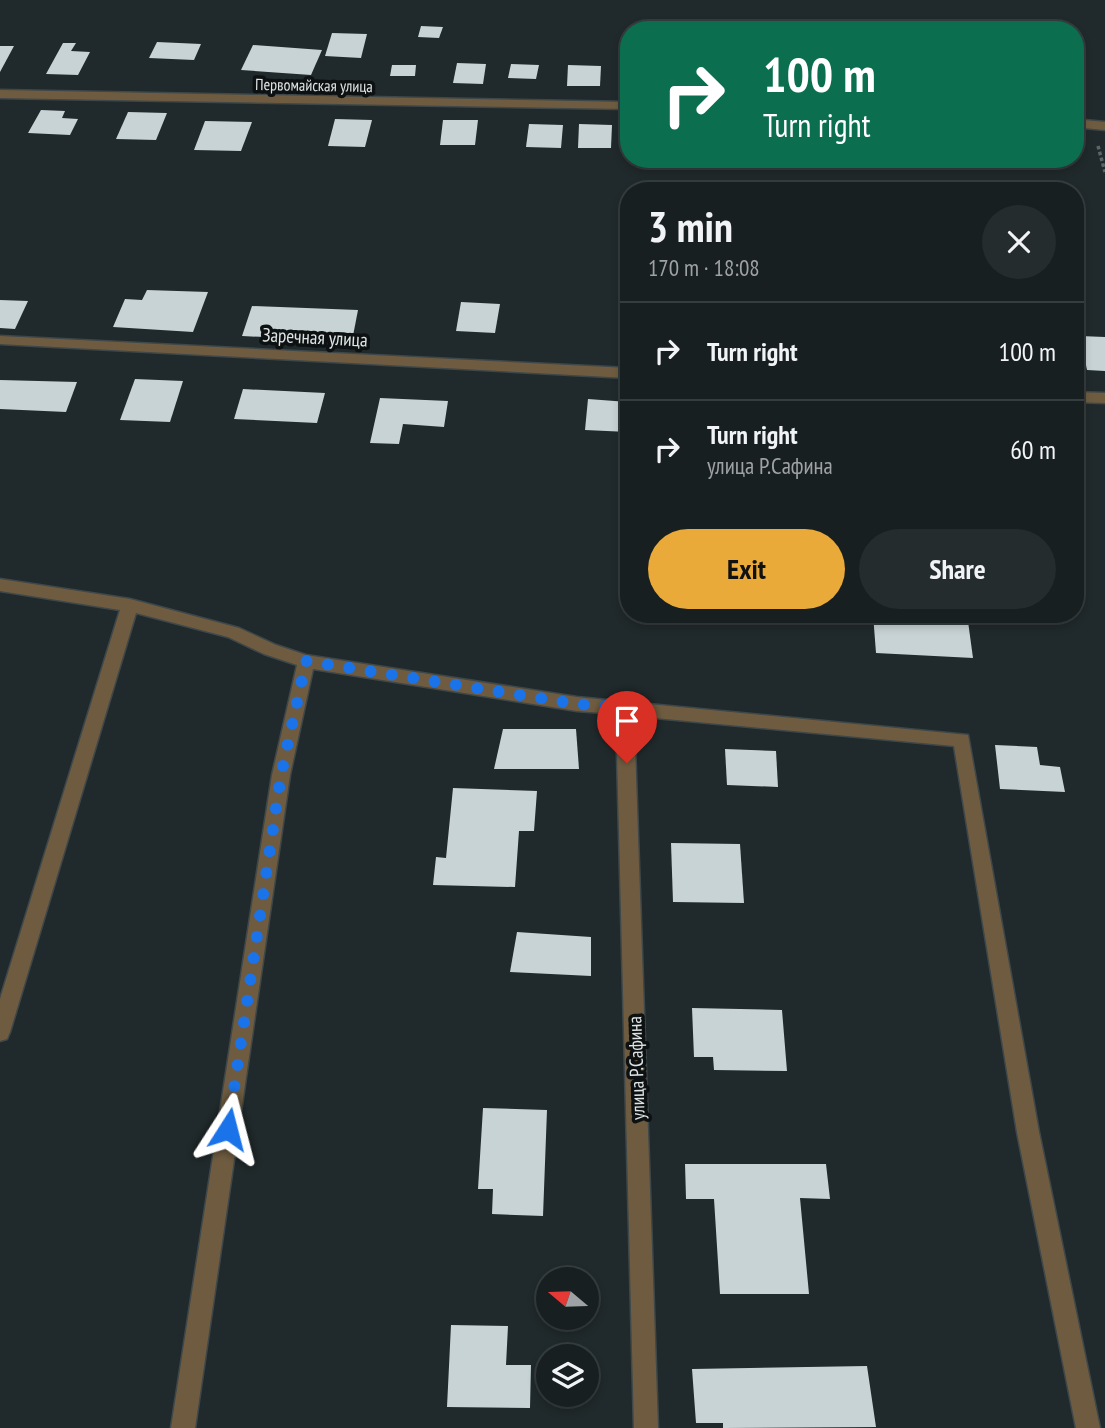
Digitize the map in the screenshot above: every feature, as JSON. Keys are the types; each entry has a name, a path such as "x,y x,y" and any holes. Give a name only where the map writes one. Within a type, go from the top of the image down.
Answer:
{"street":[{"name":"Первомайская улица","path":"0,94 620,106"},
{"path":"1084,124 1105,126"},
{"name":"Заречная улица","path":"0,340 620,373"},
{"path":"1084,397 1105,398"},
{"path":"0,585 130,605 233,632 270,650 306,661 577,704 962,740 1028,1132 1088,1428"},
{"path":"0,1032 130,605"},
{"path":"183,1428 281,775 306,661"},
{"name":"улица Р.Сафина","path":"625,707 646,1428"}],"building":[{"path":"421,26 443,27 439,38 418,37"},
{"path":"332,33 367,34 361,58 325,56"},
{"path":"157,42 201,44 194,60 149,58"},
{"path":"63,43 76,43 71,51 90,52 78,75 46,74"},
{"path":"253,45 322,50 311,75 241,70"},
{"path":"0,46 14,46 0,72"},
{"path":"457,63 486,64 483,84 453,83"},
{"path":"511,64 539,65 536,79 508,78"},
{"path":"392,65 416,65 415,76 390,76"},
{"path":"568,65 601,66 600,86 567,86"},
{"path":"41,110 65,111 62,118 78,119 70,135 28,133"},
{"path":"128,112 167,113 156,140 116,139"},
{"path":"335,119 372,120 365,147 328,146"},
{"path":"443,120 478,120 475,145 440,145"},
{"path":"205,121 252,122 241,151 194,150"},
{"path":"529,124 563,125 561,148 526,147"},
{"path":"579,124 612,125 611,148 578,148"},
{"path":"147,290 208,292 193,332 113,327 125,299 142,300"},
{"path":"0,300 28,301 15,329 0,328"},
{"path":"461,302 500,304 495,333 456,331"},
{"path":"252,306 358,310 352,341 242,336"},
{"path":"1084,336 1105,337 1105,371 1087,370"},
{"path":"135,379 183,381 170,422 120,420"},
{"path":"0,380 77,382 66,412 0,409"},
{"path":"243,389 325,393 317,423 234,419"},
{"path":"380,398 448,401 444,427 403,424 399,444 370,443"},
{"path":"588,399 620,401 620,432 585,430"},
{"path":"874,623 968,623 973,658 876,653"},
{"path":"503,729 576,729 579,769 494,769"},
{"path":"995,745 1037,747 1040,765 1060,767 1065,792 1000,789"},
{"path":"725,749 776,751 778,787 727,785"},
{"path":"453,788 537,791 534,831 519,831 515,887 433,885 436,857 446,858"},
{"path":"671,843 740,844 744,903 673,902"},
{"path":"517,932 591,937 591,976 510,972"},
{"path":"692,1008 782,1010 787,1071 714,1070 713,1057 694,1057"},
{"path":"483,1108 547,1110 543,1216 492,1214 493,1189 478,1189"},
{"path":"685,1164 826,1164 830,1199 800,1198 809,1294 720,1294 714,1199 686,1199"},
{"path":"451,1325 508,1326 506,1365 531,1365 530,1408 447,1407"},
{"path":"867,1366 876,1427 723,1428 723,1423 696,1423 692,1369"}],"route":[{"path":"228,1129 281,775 306,661 577,704 625,707 627,763"}]}
